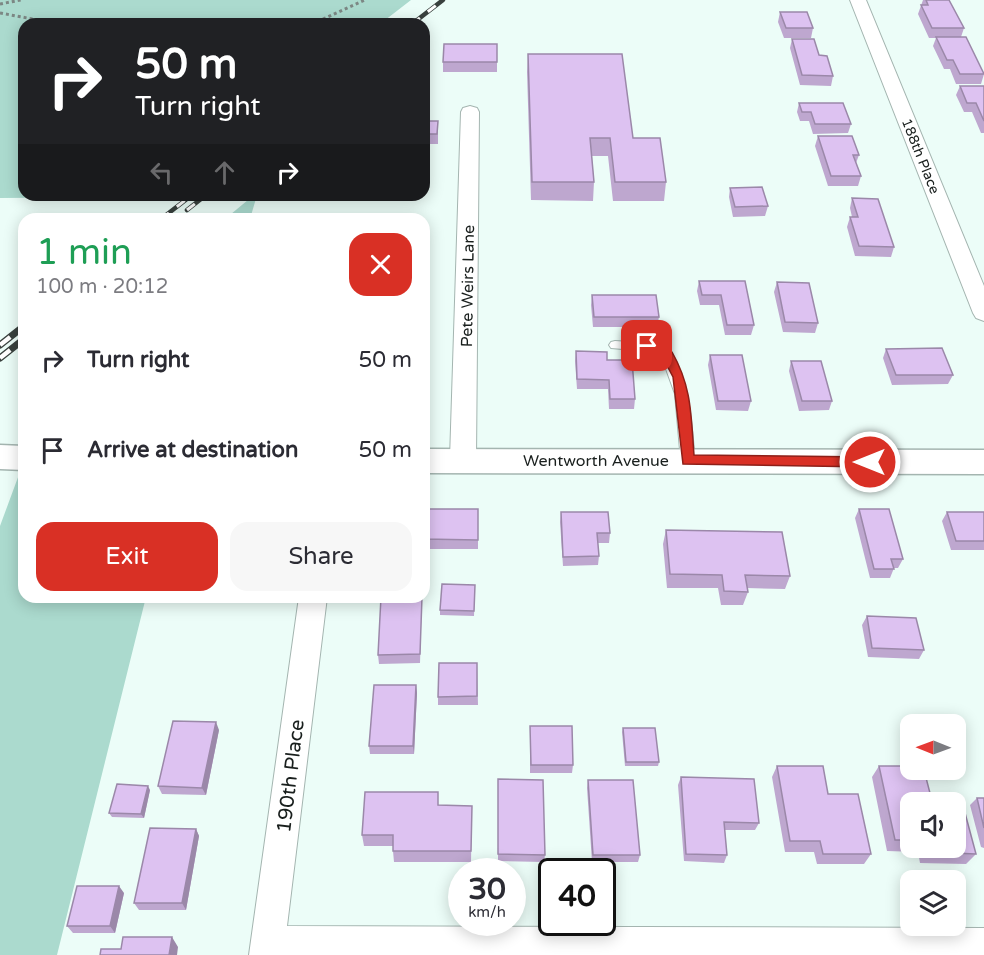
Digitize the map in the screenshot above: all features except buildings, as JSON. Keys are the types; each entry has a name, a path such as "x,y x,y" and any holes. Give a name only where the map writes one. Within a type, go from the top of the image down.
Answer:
{"street":[{"name":"188th Place","path":"858,0 984,313"},
{"name":"Pete Weirs Lane","path":"463,459 470,112"},
{"path":"0,457 18,458"},
{"name":"Wentworth Avenue","path":"430,461 984,462"},
{"name":"190th Place","path":"267,949 312,603"},
{"path":"267,949 691,949 984,945"}],"lane":[{"path":"615,345 647,346 668,355 679,377 688,460"}],"path":[{"path":"0,4 21,0"},
{"path":"325,18 365,0"},
{"path":"0,13 27,18"}],"green space":[{"path":"0,0 411,0 388,18 18,18 18,198 0,198"},
{"path":"247,201 255,201 252,213 232,213"},
{"path":"18,477 18,603 145,603 57,955 0,955 0,526"}],"railway":[{"path":"420,18 443,0"},
{"path":"169,213 184,201"},
{"path":"187,210 198,201"},
{"path":"0,345 18,331"},
{"path":"0,358 18,344"}],"route":[{"path":"647,346 668,355 679,377 684,401 688,460 870,462"}]}
